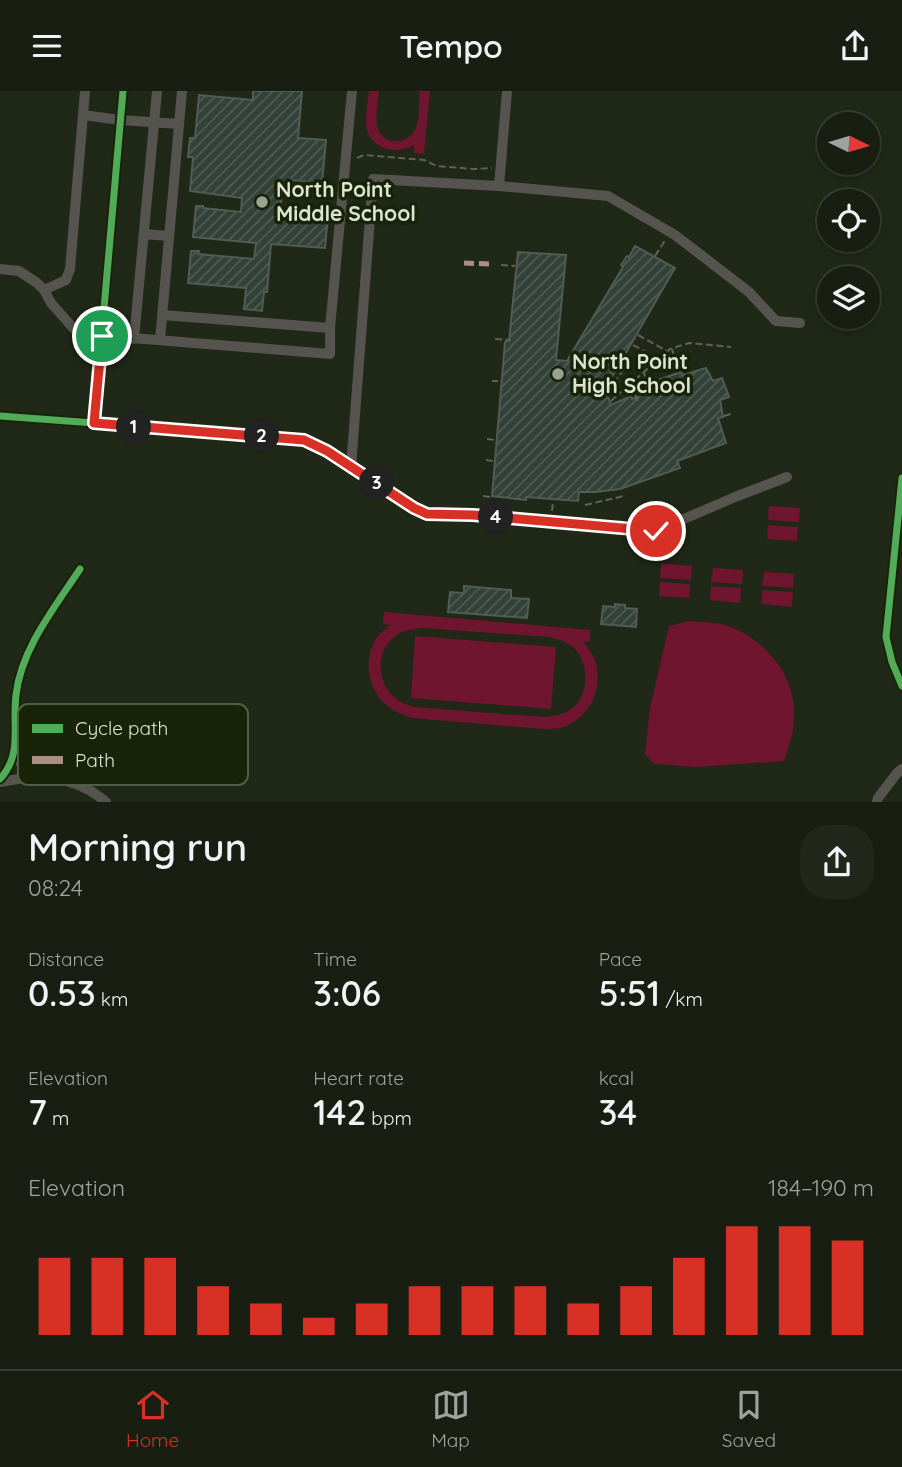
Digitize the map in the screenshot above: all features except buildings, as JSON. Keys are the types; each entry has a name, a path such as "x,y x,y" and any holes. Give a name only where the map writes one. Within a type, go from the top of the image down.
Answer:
{"street":[{"path":"44,290 66,280 70,269 85,91"},
{"path":"94,423 123,91"},
{"path":"134,339 157,91"},
{"path":"160,340 182,91"},
{"path":"0,269 19,271 37,283 74,329 102,336 330,354 330,328 352,91"},
{"path":"499,186 507,91"},
{"path":"83,115 179,124"},
{"path":"351,467 373,179 499,186 608,196 676,235 749,292 776,321 800,323"},
{"path":"144,234 169,236"},
{"path":"162,315 330,328"},
{"path":"0,416 304,440 327,451 427,514 473,515 656,531 735,496 788,477"},
{"path":"902,479 886,636 892,663 902,686"},
{"path":"0,781 9,770 14,757 16,694 20,674 46,621 80,569"},
{"path":"889,597 902,598"},
{"path":"14,757 18,761"},
{"path":"877,802 902,769"},
{"path":"0,781 18,778"},
{"path":"82,785 106,802"}],"path":[{"path":"354,158 364,155 424,160 438,166 493,168"},
{"path":"655,256 668,235"},
{"path":"501,265 515,266"},
{"path":"638,335 667,351"},
{"path":"495,339 511,340"},
{"path":"611,401 672,348 689,343 731,347"},
{"path":"633,345 659,359"},
{"path":"672,348 679,373"},
{"path":"624,369 616,380 629,385 638,402"},
{"path":"643,372 650,390"},
{"path":"492,381 498,381"},
{"path":"724,416 734,413"},
{"path":"487,439 495,440"},
{"path":"486,460 493,461"},
{"path":"483,496 490,497"},
{"path":"585,505 624,496"},
{"path":"552,515 553,502"}],"shaded area":[{"path":"369,91 379,91 376,112 379,131 388,139 400,141 411,135 417,126 419,91 430,91 424,154 414,153 414,145 392,150 372,140 366,125"},
{"path":"769,506 800,508 799,522 768,520"},
{"path":"768,525 798,527 797,541 767,539"},
{"path":"661,563 692,566 691,580 660,578"},
{"path":"713,568 743,570 742,584 711,582"},
{"path":"764,572 794,574 793,588 762,586"},
{"path":"660,582 690,584 689,598 659,596"},
{"path":"711,586 741,588 740,603 710,600"},
{"path":"763,590 793,592 792,607 761,604"},
{"path":"384,612 590,630 590,641 583,642 592,653 596,665 596,691 583,714 573,723 558,728 412,718 388,706 375,692 371,683 369,663 373,644 390,625 383,624","holes":["422,628 550,637 575,649 585,672 581,697 571,709 558,715 544,717 414,707 391,694 382,678 381,660 388,643 401,632 408,630"]},
{"path":"688,621 731,627 757,642 778,663 791,689 794,704 793,730 784,761 696,767 654,764 645,754 650,708 669,626"},
{"path":"415,636 556,647 551,709 411,698"}],"marked path":[{"path":"464,263 489,264"}],"cycle path":[{"path":"0,416 94,423 123,91"},
{"path":"902,478 886,637 902,686"},
{"path":"0,779 12,760 16,695 25,661 40,629 80,569"}],"place":[{"name":"North Point Middle School","path":"262,202"},
{"name":"North Point High School","path":"558,374"}],"route":[{"path":"102,336 94,423 304,440 327,451 427,514 473,515 656,531"}]}
